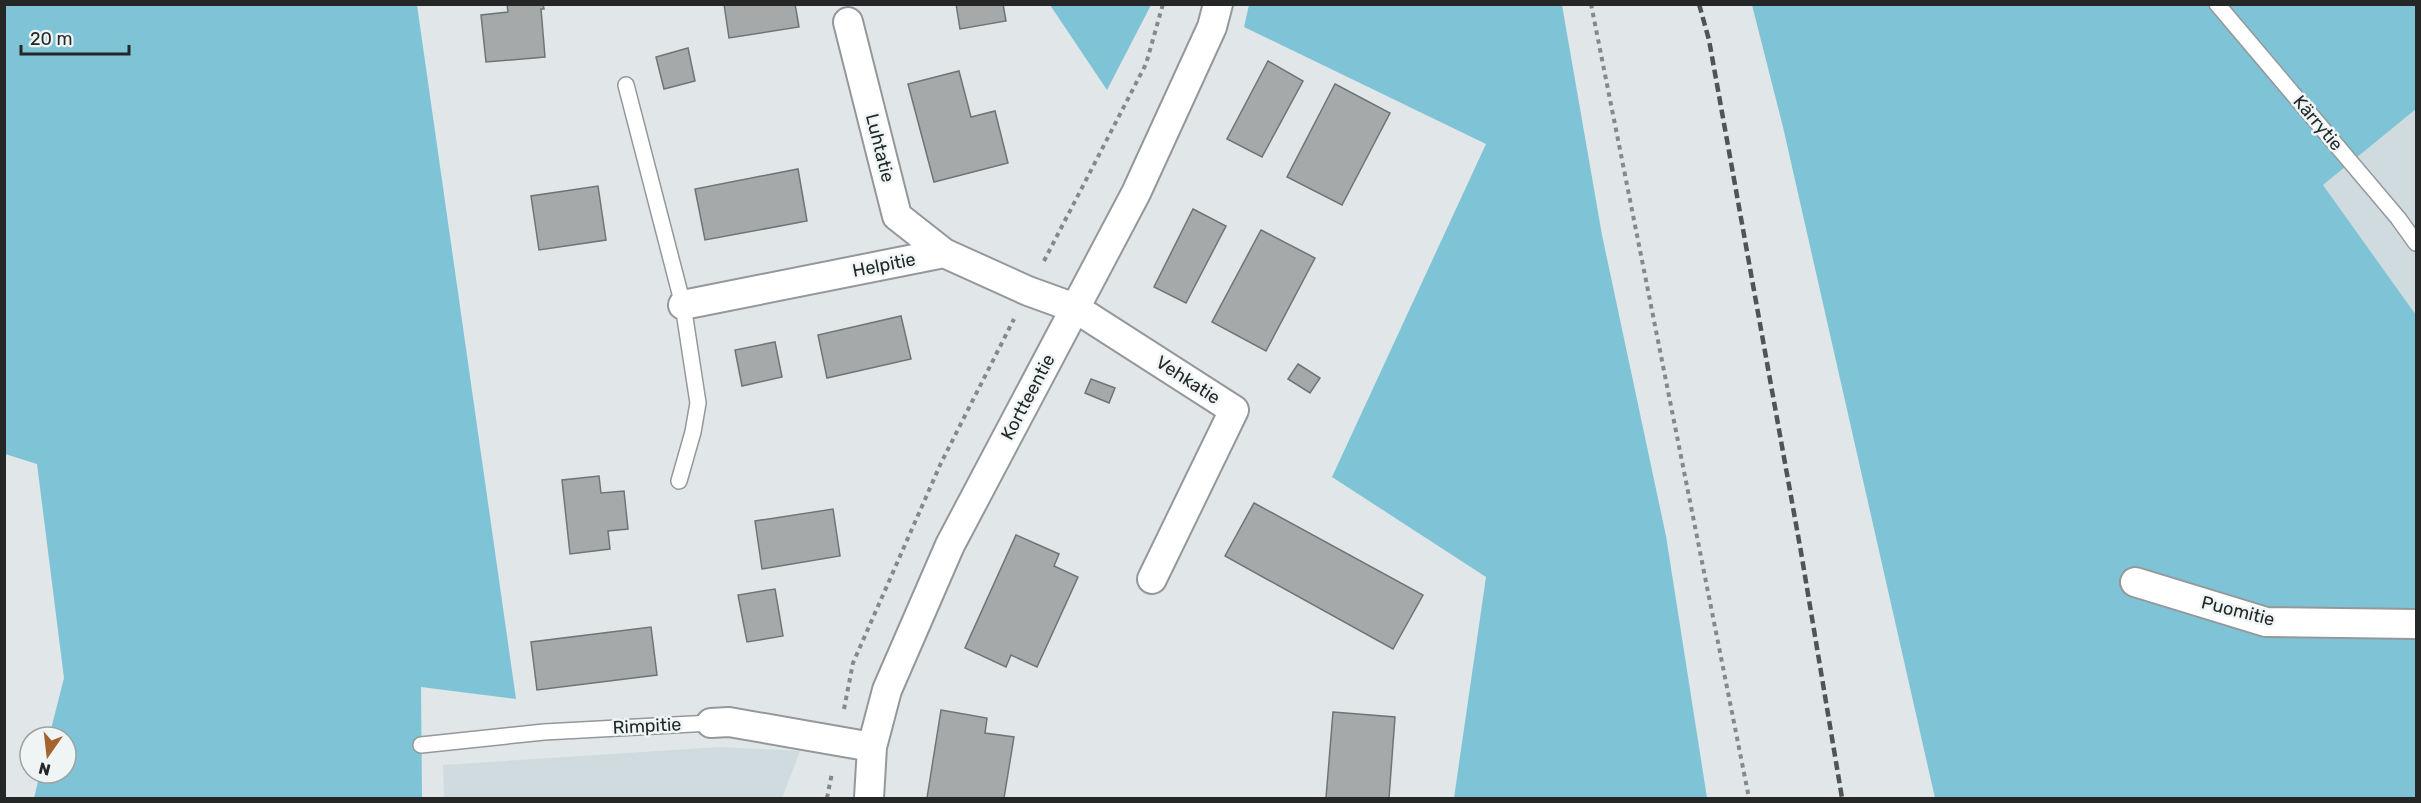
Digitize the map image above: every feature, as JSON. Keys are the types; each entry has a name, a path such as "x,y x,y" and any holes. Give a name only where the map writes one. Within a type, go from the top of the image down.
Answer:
{"street":[{"name":"Kortteentie","path":"868,798 872,747 887,690 950,545 1136,193 1212,27 1218,4"},
{"name":"Luhtatie","path":"848,22 897,216 944,253"},
{"path":"944,253 1028,291 1075,308"},
{"name":"Helpitie","path":"683,305 944,253"},
{"name":"Vehkatie","path":"1075,308 1234,410 1152,579"},
{"name":"Puomitie","path":"2135,582 2266,622 2416,624"},
{"name":"Rimpitie","path":"711,723 729,722 872,747"}],"lane":[{"name":"Kärrytie","path":"2217,4 2398,218 2416,243"},
{"path":"626,85 683,305 698,403 693,432 679,481"},
{"name":"Rimpitie","path":"421,745 544,732 711,723"}],"path":[{"path":"827,798 853,663 941,463 1146,64 1163,4"},
{"path":"1591,4 1749,798"}],"shaded area":[{"path":"4,5 417,5 516,699 421,687 422,798 34,798 37,785 78,785 78,725 52,725 64,678 37,464 5,454"},
{"path":"1050,5 1151,5 1107,90"},
{"path":"1249,5 1562,5 1602,235 1666,536 1707,798 1454,798 1486,577 1332,477 1486,144 1244,27"},
{"path":"1752,5 2416,5 2416,109 2323,185 2416,315 2416,798 1935,798 1783,127"},
{"path":"2416,109 2416,315 2323,185"},
{"path":"720,747 800,751 782,798 444,798 443,765"}],"building":[{"path":"507,4 543,4 544,9 541,9 545,57 486,62 481,15 508,12"},
{"path":"724,4 795,4 799,27 729,38"},
{"path":"956,4 1003,4 1006,21 960,29"},
{"path":"688,48 695,81 664,89 656,57"},
{"path":"1268,61 1303,81 1262,157 1227,139"},
{"path":"959,71 971,117 995,111 1008,163 934,182 908,84"},
{"path":"1335,84 1390,113 1342,205 1287,177"},
{"path":"798,169 807,221 705,240 695,189"},
{"path":"598,186 606,240 539,250 531,196"},
{"path":"1193,209 1226,226 1186,303 1154,287"},
{"path":"1261,230 1315,258 1266,351 1212,322"},
{"path":"901,316 911,359 827,378 818,335"},
{"path":"775,342 782,377 742,386 735,350"},
{"path":"1298,364 1320,378 1310,393 1288,379"},
{"path":"1091,379 1115,388 1109,403 1085,393"},
{"path":"599,476 601,493 624,491 628,529 608,531 610,549 570,554 562,480"},
{"path":"1254,503 1423,595 1393,649 1225,556"},
{"path":"833,509 840,556 762,569 755,521"},
{"path":"1016,535 1059,554 1054,566 1078,577 1037,667 1011,655 1006,667 965,648"},
{"path":"775,589 783,636 747,642 738,595"},
{"path":"651,627 657,675 537,690 531,642"},
{"path":"941,710 987,718 985,733 1014,737 1004,798 927,798"},
{"path":"1333,712 1395,717 1389,798 1326,798"}],"railway":[{"path":"1699,4 1709,40 1801,552 1842,798"}]}
